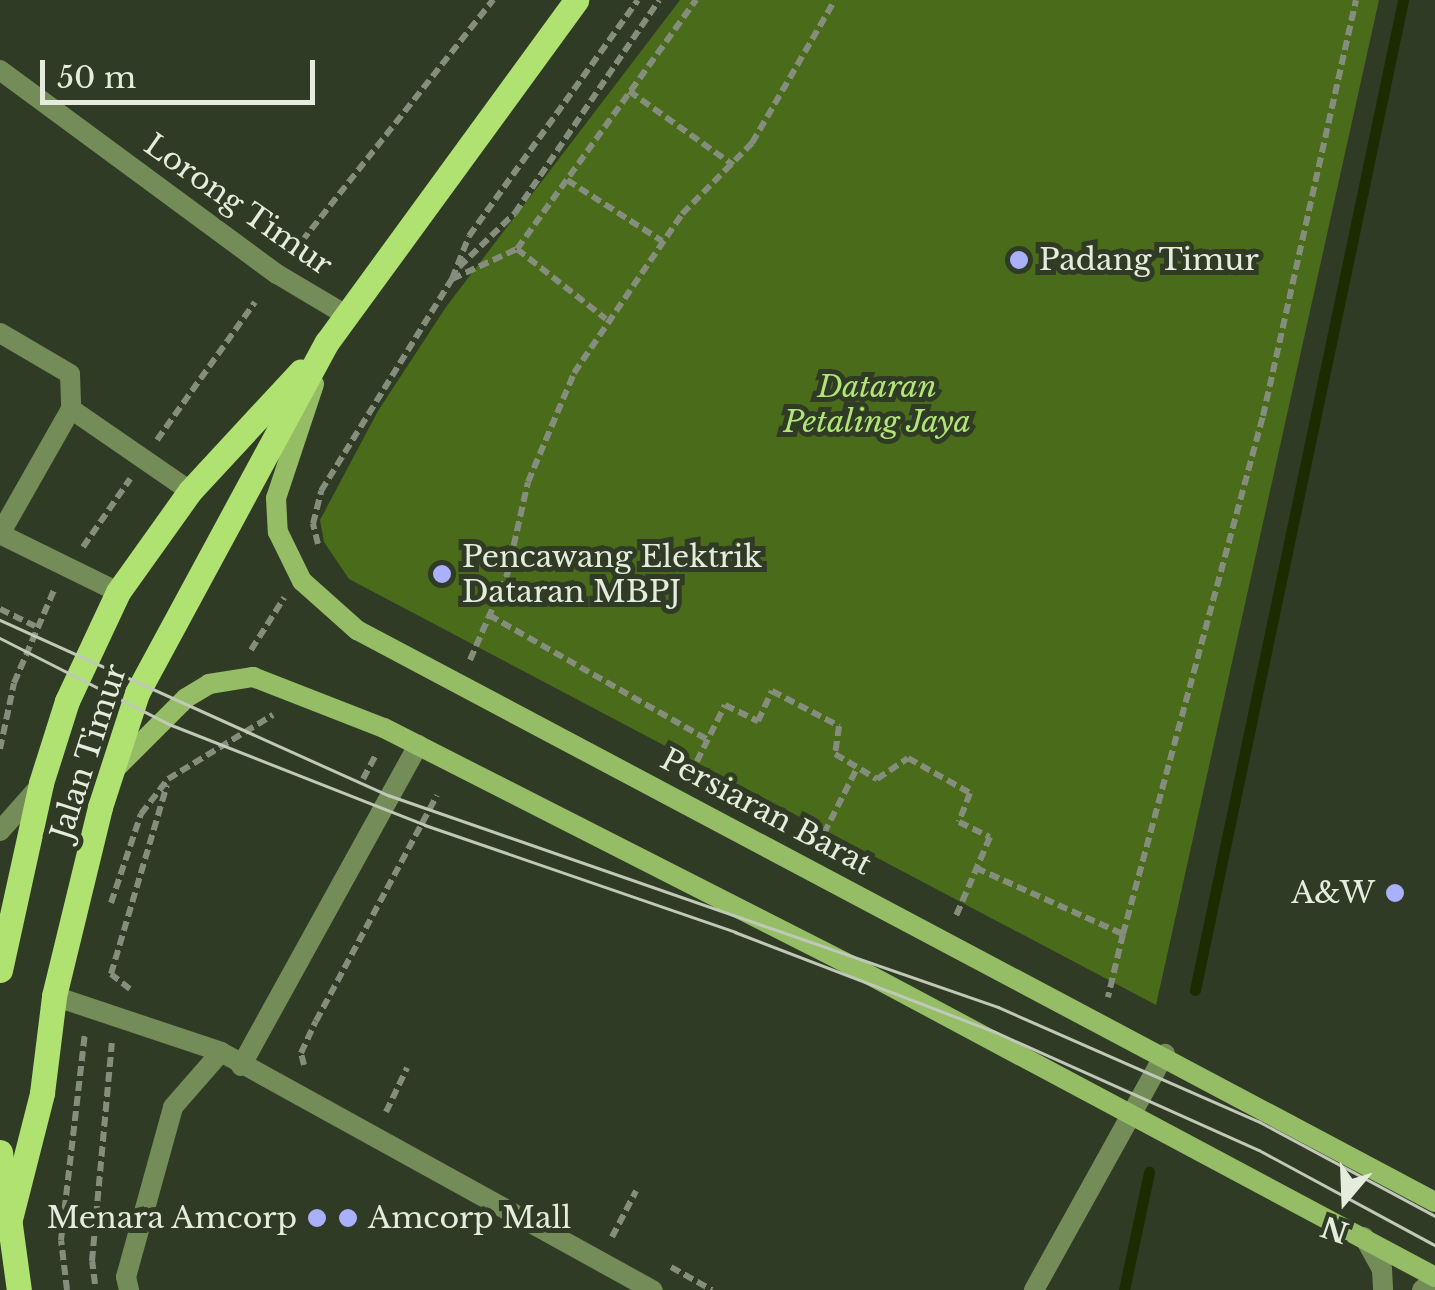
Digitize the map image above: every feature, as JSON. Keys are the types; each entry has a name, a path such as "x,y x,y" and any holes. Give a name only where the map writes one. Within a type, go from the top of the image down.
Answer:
{"main road":[{"name":"Jalan Timur","path":"10,1219 42,1093 54,996 137,693 172,619 328,342 576,0"},
{"name":"Jalan Timur","path":"0,970 8,912 41,784 67,702 118,592 190,491 328,342"},
{"name":"Jalan Timur","path":"0,1152 18,1290"}],"street":[{"name":"Lorong Timur","path":"0,70 277,274 346,315"},
{"path":"0,333 70,374 71,409 0,534 118,592"},
{"name":"Persiaran Barat","path":"328,342 276,498 287,557 302,581 358,630 1165,1054 1435,1202"},
{"path":"71,409 190,491"},
{"path":"113,771 186,698 240,676 418,745 862,970 1130,1117 1364,1236 1435,1278 1422,1290"},
{"path":"241,1066 418,745"},
{"path":"0,831 41,784"},
{"path":"54,996 220,1052 654,1290"},
{"path":"130,1290 126,1277 172,1107 220,1052"},
{"path":"1034,1290 1165,1054"},
{"path":"1364,1236 1379,1262 1383,1290"}],"path":[{"path":"302,241 493,0"},
{"path":"320,554 314,524 321,490 452,280 470,236 638,0"},
{"path":"458,268 515,213 660,0"},
{"path":"452,280 517,249 696,0"},
{"path":"458,684 506,575 528,482 574,373 606,318 662,241 732,165 836,0"},
{"path":"1104,1022 1123,934 1263,416 1356,0"},
{"path":"629,91 732,165"},
{"path":"568,180 662,241"},
{"path":"517,249 606,318"},
{"path":"0,749 34,626 70,567 255,302"},
{"path":"249,654 281,601"},
{"path":"0,609 34,626"},
{"path":"489,616 708,740"},
{"path":"690,775 725,705 758,720 772,691 839,726 835,754 877,778 908,758 970,793 959,822 990,837 956,916"},
{"path":"139,994 111,974 168,778 260,719"},
{"path":"359,787 375,756"},
{"path":"807,868 857,768"},
{"path":"306,1070 302,1053 316,1021 437,795"},
{"path":"976,868 1123,934"},
{"path":"96,1290 92,1262 117,1018 124,986"},
{"path":"382,1119 408,1068"},
{"path":"365,1110 397,1126"},
{"path":"600,1261 636,1191"},
{"path":"595,1227 629,1245"},
{"path":"662,1263 712,1290"}],"green space":[{"name":"Dataran Petaling Jaya","path":"680,0 1379,0 1156,1005 349,579 324,542 320,520 378,411 446,307"}],"waterway":[{"path":"1195,990 1403,0"},
{"path":"1124,1290 1149,1172"}],"tram line":[{"path":"0,620 388,795 998,1007 1260,1122 1435,1216"},
{"path":"0,638 169,724 425,825 735,932 993,1031 1259,1150 1435,1245"}],"place":[{"name":"Padang Timur","path":"1019,260"},
{"name":"Pencawang Elektrik Dataran MBPJ","path":"442,574"},
{"name":"A&W","path":"1395,893"},
{"name":"Menara Amcorp","path":"317,1218"},
{"name":"Amcorp Mall","path":"348,1218"}]}
